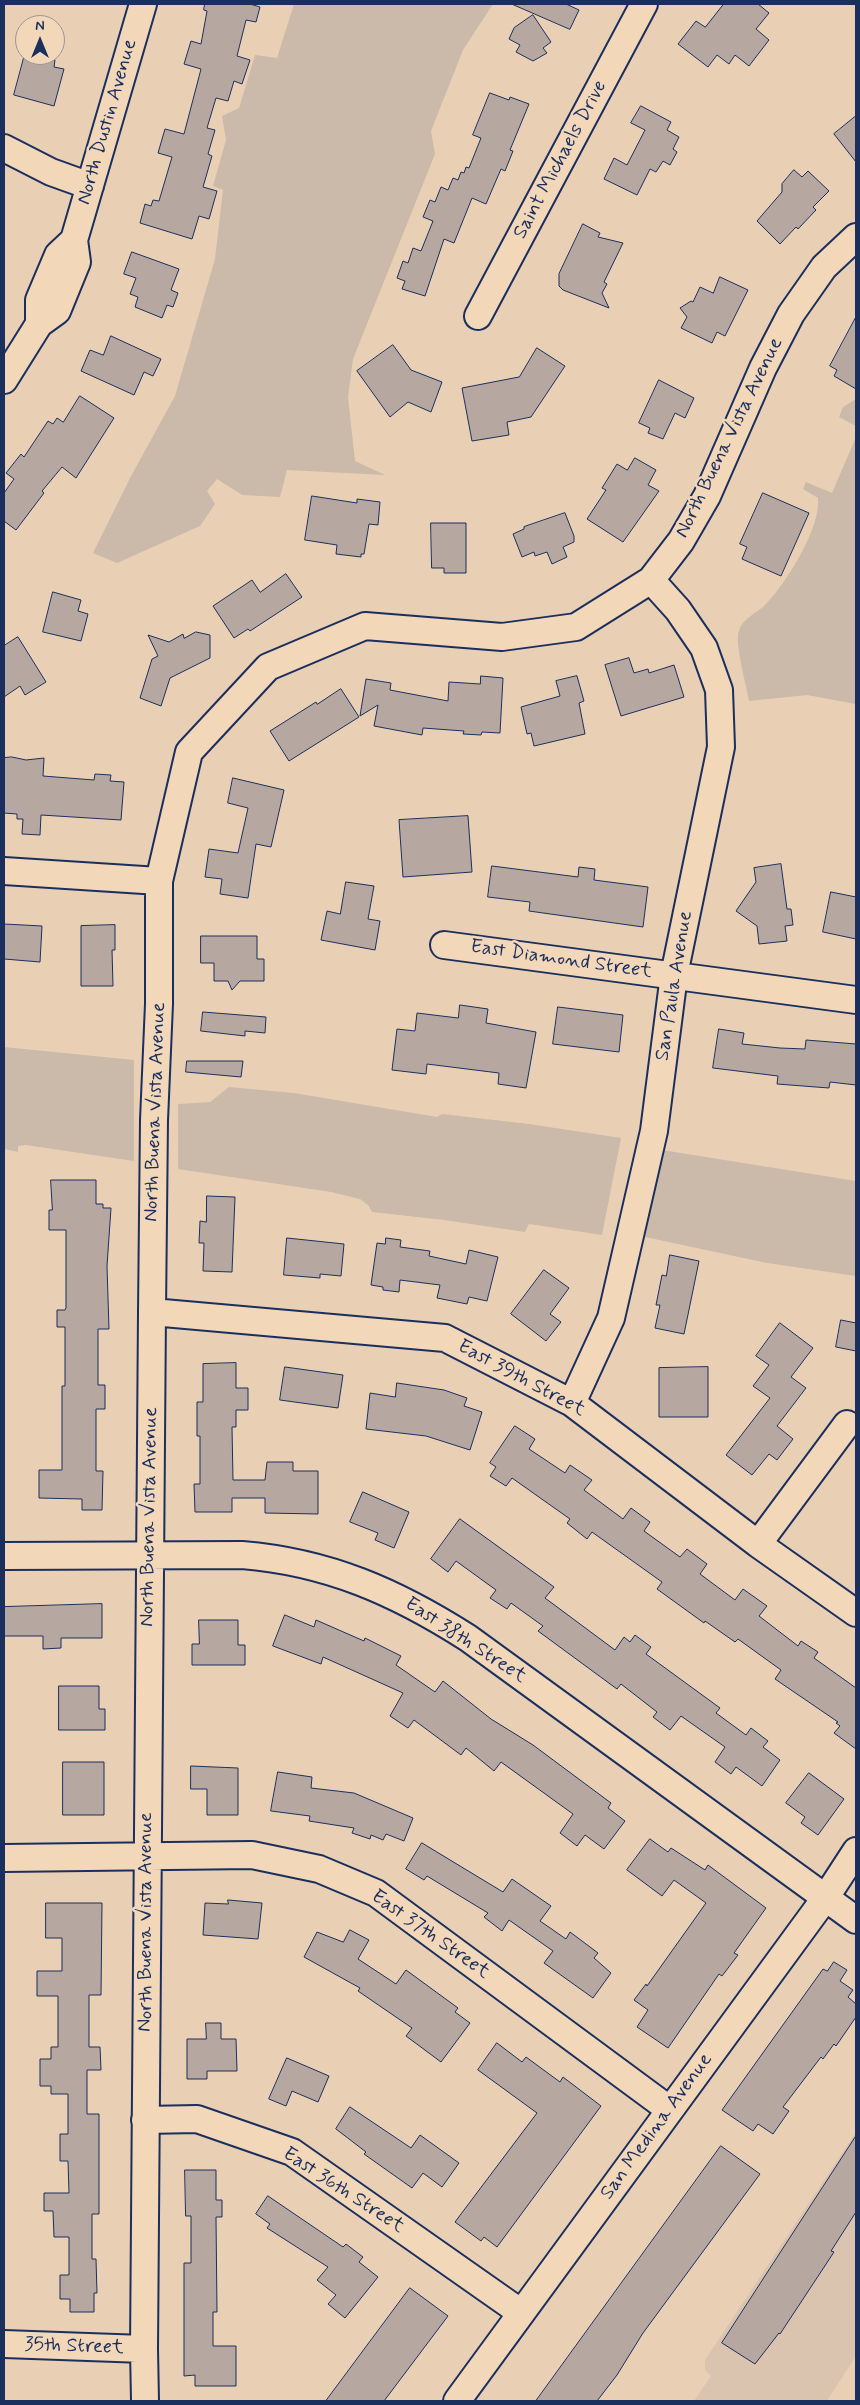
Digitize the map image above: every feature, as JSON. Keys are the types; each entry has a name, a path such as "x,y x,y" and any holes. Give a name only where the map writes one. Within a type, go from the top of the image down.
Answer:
{"street":[{"name":"North Dustin Avenue","path":"4,380 39,324 57,311 68,288 77,262 74,240 143,4"},
{"name":"Saint Michaels Drive","path":"478,316 644,4"},
{"path":"4,148 51,172 90,186"},
{"name":"North Buena Vista Avenue","path":"145,2401 145,2120 152,1312 154,1120 159,1004 159,882 188,752 268,667 364,626 502,637 576,627 652,580 681,542 707,496 763,368 791,314 824,267 856,238"},
{"name":"San Paula Avenue","path":"572,1403 612,1318 654,1131 674,976 721,747 719,690 704,648 678,610 652,580"},
{"path":"4,871 159,882"},
{"name":"East Diamond Street","path":"444,945 856,1000"},
{"name":"East 39th Street","path":"152,1312 445,1338 572,1403 758,1544 856,1613"},
{"path":"758,1544 847,1424"},
{"name":"East 38th Street","path":"4,1556 242,1555 278,1558 340,1574 394,1595 432,1615 468,1638 856,1920"},
{"name":"San Medina Avenue","path":"457,2401 520,2312 826,1897 856,1851"},
{"name":"East 37th Street","path":"4,1858 252,1855 319,1869 376,1893 670,2110"},
{"name":"East 36th Street","path":"145,2120 197,2119 292,2152 520,2312"},
{"name":"35th Street","path":"4,2344 144,2349"}],"shaded area":[{"path":"294,4 493,4 463,50 431,131 435,154 353,359 348,397 355,461 385,475 287,470 280,497 242,495 217,479 207,491 215,504 200,526 117,563 93,553 130,478 175,396 215,259 223,190 213,186 226,140 222,116 239,108 255,55 277,58"},
{"path":"856,399 856,426 839,417 843,407"},
{"path":"856,437 856,704 807,695 749,701 739,651 739,630 749,617 767,603 784,582 808,539 814,524 818,498 803,489 806,482 832,493"},
{"path":"4,1047 134,1060 134,1161 26,1145 18,1146 18,1152 4,1149"},
{"path":"229,1087 294,1093 437,1117 442,1114 529,1124 621,1138 602,1235 529,1224 525,1232 372,1212 368,1205 360,1199 331,1192 178,1169 178,1104 210,1102"},
{"path":"662,1150 856,1181 856,1276 767,1263 645,1237"},
{"path":"856,2132 856,2356 827,2401 694,2401 711,2376 705,2370 705,2360"}],"building":[{"path":"205,4 250,4 260,7 256,22 246,20 237,56 250,60 242,84 234,81 228,101 216,98 207,128 215,130 208,154 212,156 203,187 217,191 209,219 199,216 192,239 140,223 145,204 151,206 153,200 159,201 172,157 158,153 165,129 184,134 201,69 184,64 191,41 201,44 207,11 204,10"},
{"path":"512,4 566,4 579,10 570,29"},
{"path":"724,4 758,4 769,13 756,29 769,40 749,66 735,55 729,64 717,55 708,67 678,44 696,21 705,27"},
{"path":"533,15 551,42 543,48 547,53 533,61 516,52 520,45 509,39 514,28"},
{"path":"22,65 54,65 54,67 64,69 54,106 14,95"},
{"path":"490,93 509,100 510,97 529,104 510,150 513,151 505,171 501,169 486,204 472,198 454,243 444,239 425,296 402,289 405,281 397,278 403,261 408,263 413,248 421,251 433,221 423,217 430,200 435,202 441,187 448,190 453,178 458,180 461,172 464,173 466,167 469,168 481,138 473,135"},
{"path":"641,106 671,122 667,130 679,137 673,149 677,152 670,165 663,161 656,172 650,169 637,195 604,179 614,158 627,165 645,130 631,123"},
{"path":"856,116 856,162 834,134"},
{"path":"794,170 802,177 808,171 829,191 813,207 816,210 780,244 757,221 782,192 782,184"},
{"path":"583,224 600,233 598,237 623,243 604,282 607,284 602,293 609,308 563,290 559,286 559,274"},
{"path":"132,252 179,269 171,290 178,293 173,307 167,305 162,318 135,307 138,297 130,294 136,278 124,274"},
{"path":"720,277 748,290 725,336 717,332 712,343 681,328 687,317 680,308 691,301 693,302 700,287 713,293"},
{"path":"856,317 856,389 834,376 837,370 830,366"},
{"path":"111,336 161,359 153,376 144,372 134,395 81,371 90,350 103,355"},
{"path":"393,345 411,370 442,382 431,412 408,402 390,417 357,371"},
{"path":"537,348 565,366 531,417 507,422 509,435 472,441 462,388 519,377"},
{"path":"659,380 694,398 685,418 675,413 663,439 648,433 650,428 639,423"},
{"path":"80,396 114,418 76,478 62,467 42,491 44,493 16,530 4,521 4,493 14,479 6,473 21,454 24,457 48,421 53,424 57,418 63,422"},
{"path":"635,458 656,470 648,485 659,491 623,542 587,519 606,490 602,488 617,464 627,470"},
{"path":"763,493 809,513 781,576 742,559 747,547 740,544"},
{"path":"312,496 357,503 357,499 380,502 378,525 369,524 364,554 361,554 361,557 336,554 337,545 305,540"},
{"path":"565,513 574,536 574,542 563,547 567,557 552,564 547,552 535,556 534,552 522,557 513,534 524,529 524,527"},
{"path":"431,523 466,523 466,573 444,573 444,568 432,568"},
{"path":"286,574 302,597 250,631 248,629 234,638 213,606 252,580 260,592"},
{"path":"53,592 81,600 78,611 88,614 81,641 43,632"},
{"path":"196,632 210,635 210,658 170,678 161,706 140,698 152,659 158,656 148,635 169,642 183,634 184,638"},
{"path":"18,637 46,682 25,695 20,686 4,697 4,646"},
{"path":"629,658 634,673 648,669 649,673 674,665 684,697 621,716 605,665"},
{"path":"481,676 503,678 500,733 463,734 464,731 423,728 422,735 374,726 378,705 360,716 366,679 391,683 390,690 448,701 449,682 480,684"},
{"path":"577,676 584,701 579,703 585,734 534,746 531,733 527,734 521,707 560,696 556,681"},
{"path":"341,689 359,717 289,761 270,731 316,702 317,704"},
{"path":"12,757 26,760 44,758 43,776 94,780 95,774 111,775 110,781 124,782 121,820 41,815 40,835 22,834 23,819 17,819 17,814 4,813 4,758"},
{"path":"233,778 284,790 271,847 256,844 248,898 220,894 222,879 205,877 209,849 238,853 248,808 228,803"},
{"path":"468,816 472,872 403,877 399,820"},
{"path":"781,864 787,909 791,909 793,925 785,926 787,941 759,944 757,926 736,911 756,882 754,868"},
{"path":"492,866 578,877 579,867 595,869 594,880 648,887 643,927 529,911 530,902 488,897"},
{"path":"346,882 374,886 368,919 380,921 375,950 321,940 327,911 340,914"},
{"path":"831,892 856,897 856,939 823,932"},
{"path":"4,924 42,926 40,962 4,959"},
{"path":"115,925 115,950 112,950 113,986 81,986 81,926"},
{"path":"201,936 257,936 257,959 264,959 264,981 240,981 232,990 228,981 214,981 214,963 201,963"},
{"path":"460,1005 488,1009 486,1023 536,1032 526,1088 498,1084 499,1073 427,1064 426,1074 392,1070 397,1029 415,1031 417,1013 458,1018"},
{"path":"558,1007 623,1015 619,1052 553,1044"},
{"path":"203,1012 266,1017 265,1033 245,1031 245,1036 201,1031"},
{"path":"719,1029 744,1033 742,1044 805,1049 806,1040 856,1044 856,1085 830,1082 829,1088 777,1084 778,1076 713,1068"},
{"path":"187,1061 243,1061 241,1077 186,1072"},
{"path":"51,1180 96,1180 96,1204 103,1204 103,1208 111,1208 107,1266 109,1329 98,1329 98,1385 105,1385 105,1409 96,1409 96,1471 103,1471 102,1510 82,1510 82,1499 39,1498 39,1470 62,1470 62,1386 65,1386 65,1327 57,1327 57,1310 65,1310 66,1308 66,1230 49,1230 49,1210 52,1210"},
{"path":"207,1196 235,1197 232,1272 203,1271 204,1243 199,1243 200,1221 206,1222"},
{"path":"287,1238 344,1244 341,1276 320,1274 320,1278 284,1275"},
{"path":"386,1238 401,1240 400,1247 430,1251 429,1256 466,1264 469,1250 498,1257 487,1301 469,1297 467,1304 437,1298 440,1285 400,1280 399,1292 383,1290 383,1287 371,1285 377,1243 385,1244"},
{"path":"670,1255 699,1261 684,1334 655,1328 660,1305 656,1305 662,1275 666,1276"},
{"path":"544,1270 569,1288 550,1314 561,1322 546,1341 511,1314"},
{"path":"841,1320 856,1323 856,1351 836,1347"},
{"path":"780,1323 813,1348 791,1377 806,1388 777,1426 793,1439 777,1460 769,1454 752,1475 726,1455 770,1398 753,1386 769,1365 756,1356"},
{"path":"236,1363 236,1388 248,1388 248,1410 236,1410 236,1427 232,1427 233,1480 265,1480 267,1462 293,1462 293,1471 318,1471 318,1514 265,1513 265,1498 232,1498 232,1512 195,1512 194,1484 200,1484 200,1436 197,1436 197,1402 203,1402 203,1364"},
{"path":"285,1367 343,1375 338,1408 280,1400"},
{"path":"708,1367 708,1417 659,1417 659,1368"},
{"path":"397,1383 444,1390 467,1398 464,1406 482,1412 470,1450 426,1436 366,1429 370,1393 395,1397"},
{"path":"515,1426 535,1439 529,1449 565,1473 570,1465 592,1480 584,1490 623,1519 631,1508 650,1522 644,1531 680,1557 687,1549 707,1564 700,1574 735,1600 743,1589 767,1606 759,1616 798,1646 801,1641 818,1652 814,1658 856,1688 856,1749 834,1733 840,1726 836,1723 838,1722 775,1679 781,1670 738,1639 735,1642 705,1621 704,1623 657,1589 662,1582 592,1532 587,1539 567,1523 570,1519 512,1478 506,1486 490,1476 496,1467 490,1463"},
{"path":"363,1492 409,1512 394,1548 375,1540 378,1533 350,1522"},
{"path":"460,1519 554,1587 545,1598 615,1650 624,1637 630,1642 635,1635 651,1647 646,1654 720,1708 716,1713 746,1735 751,1728 768,1741 763,1747 780,1760 762,1786 736,1767 731,1774 715,1762 725,1747 681,1716 670,1730 653,1717 657,1712 621,1684 617,1689 538,1631 543,1626 511,1603 507,1609 490,1598 496,1590 456,1561 448,1572 431,1559"},
{"path":"102,1604 102,1638 61,1638 61,1648 43,1649 43,1636 4,1636 4,1607"},
{"path":"285,1615 314,1627 316,1620 364,1641 365,1638 401,1656 396,1665 435,1692 443,1681 491,1719 533,1745 611,1803 608,1808 625,1821 604,1849 585,1835 577,1846 560,1833 573,1814 501,1762 494,1771 466,1748 461,1755 414,1720 408,1728 390,1716 403,1693 323,1657 321,1664 273,1646"},
{"path":"199,1620 238,1620 238,1645 245,1645 245,1665 192,1665 192,1644 199,1644"},
{"path":"59,1686 99,1686 99,1709 105,1709 105,1730 59,1730"},
{"path":"63,1762 104,1762 104,1815 63,1815"},
{"path":"191,1766 238,1768 238,1815 207,1815 207,1789 191,1789"},
{"path":"278,1772 312,1777 311,1788 354,1793 413,1818 404,1841 386,1834 383,1840 371,1835 370,1839 352,1833 354,1828 309,1821 310,1816 271,1811"},
{"path":"809,1773 844,1799 818,1835 801,1823 805,1817 786,1803"},
{"path":"650,1839 668,1852 671,1848 705,1870 708,1865 766,1908 734,1953 738,1955 722,1976 719,1974 668,2048 637,2027 648,2010 634,2000 646,1984 647,1986 706,1903 674,1880 662,1896 627,1870"},
{"path":"422,1843 503,1892 512,1879 551,1906 540,1921 566,1939 570,1932 598,1953 594,1958 611,1973 593,1998 544,1963 553,1951 509,1920 502,1931 484,1917 488,1913 427,1876 424,1880 406,1869"},
{"path":"228,1900 262,1903 258,1939 203,1935 205,1903 228,1904"},
{"path":"46,1903 102,1903 101,1995 89,1995 89,2047 100,2047 101,2070 87,2070 87,2114 99,2114 99,2214 92,2214 92,2259 96,2259 97,2293 94,2293 94,2312 70,2312 70,2299 60,2299 60,2275 69,2275 69,2237 54,2237 53,2211 44,2211 44,2193 69,2193 68,2161 60,2161 60,2134 68,2134 68,2094 51,2094 51,2086 40,2086 40,2059 51,2059 51,2047 58,2047 58,1996 37,1996 37,1971 62,1971 62,1938 46,1938"},
{"path":"350,1930 369,1940 358,1959 396,1984 406,1970 458,2008 455,2012 470,2023 441,2062 406,2036 412,2028 358,1991 360,1988 304,1957 317,1932 343,1942"},
{"path":"834,1962 847,1970 840,1981 853,1990 848,1997 856,2004 856,2017 836,2046 834,2044 823,2059 821,2057 783,2107 789,2111 773,2134 758,2124 753,2131 722,2110 823,1969 827,1971"},
{"path":"206,2023 221,2023 221,2039 236,2039 237,2071 207,2071 207,2079 187,2079 187,2039 206,2039"},
{"path":"497,2043 522,2062 526,2057 560,2082 563,2077 601,2106 497,2247 484,2237 481,2241 455,2222 537,2113 478,2070"},
{"path":"287,2058 329,2076 318,2102 292,2091 286,2106 269,2099"},
{"path":"350,2107 411,2148 420,2135 459,2163 442,2187 423,2173 412,2188 364,2154 366,2152 336,2129"},
{"path":"856,2136 856,2212 831,2251 834,2252 780,2334 755,2364 722,2343"},
{"path":"721,2146 760,2174 643,2333 617,2375 597,2401 536,2401"},
{"path":"185,2170 216,2170 216,2200 222,2200 222,2217 216,2217 217,2312 213,2312 213,2346 236,2346 236,2386 195,2386 195,2375 184,2376 184,2263 191,2263 191,2216 186,2216"},
{"path":"268,2196 343,2247 346,2244 363,2257 359,2262 378,2277 345,2318 328,2304 336,2295 317,2280 328,2267 267,2228 270,2224 256,2214"},
{"path":"410,2288 448,2316 384,2401 326,2401"}]}
